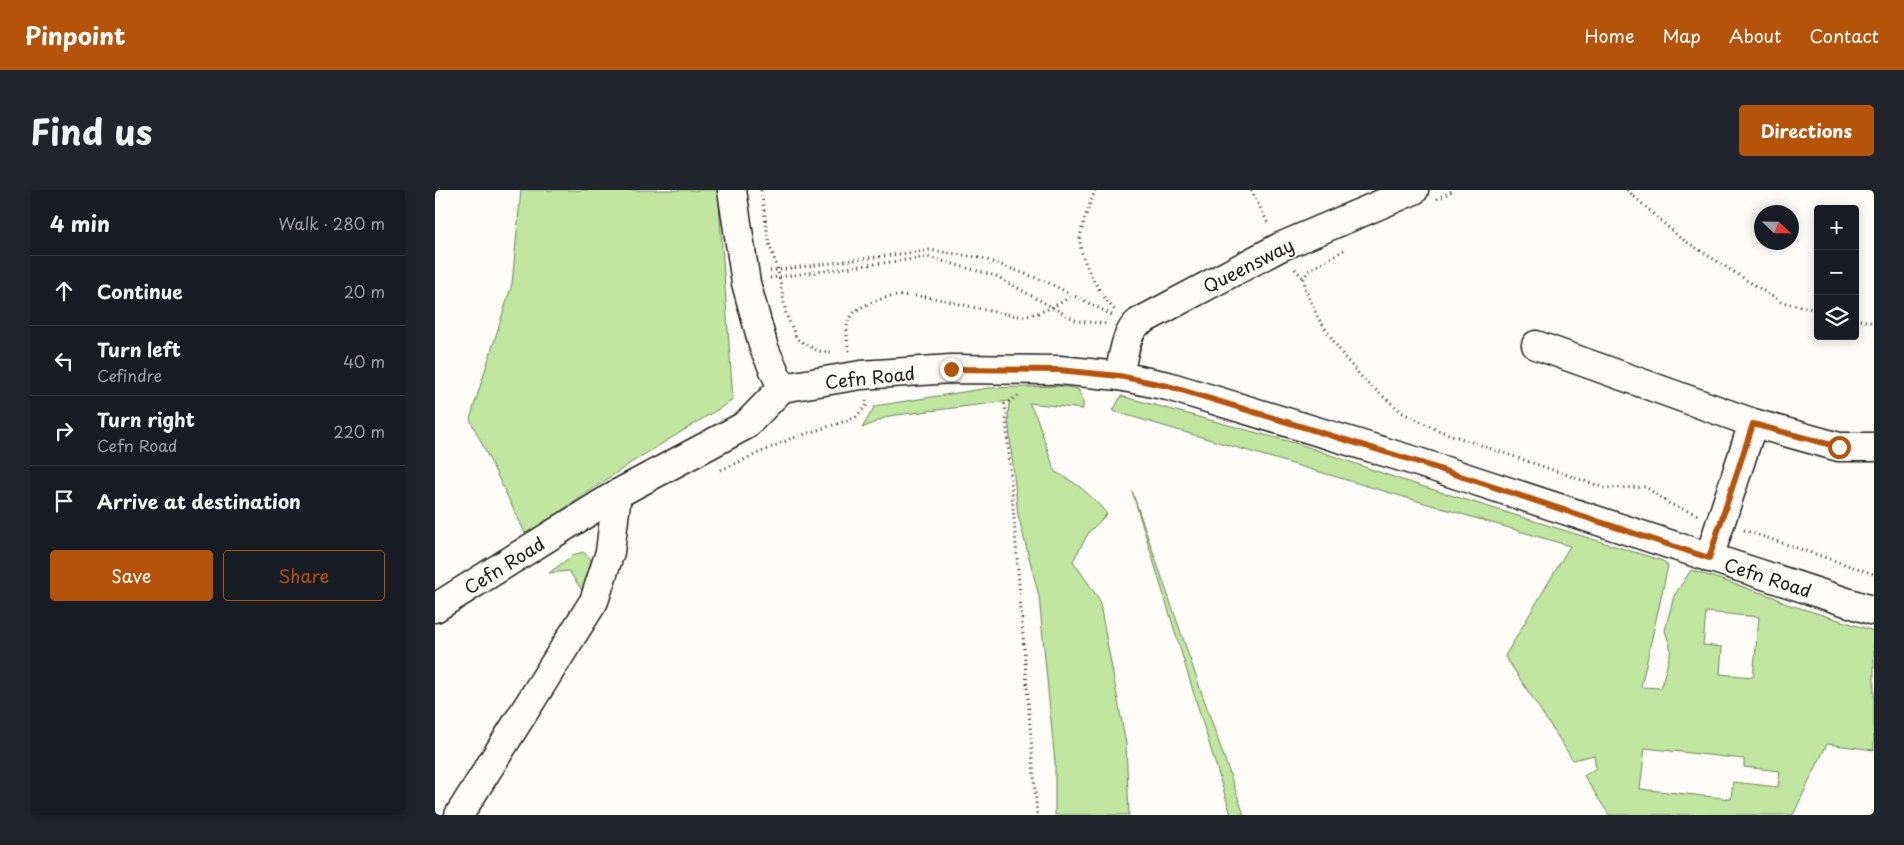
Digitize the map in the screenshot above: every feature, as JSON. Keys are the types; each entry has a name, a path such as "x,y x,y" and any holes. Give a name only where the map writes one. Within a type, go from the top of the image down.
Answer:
{"street":[{"path":"732,190 746,279 764,348 782,388"},
{"name":"Queensway","path":"1133,326 1280,247 1421,197"},
{"path":"1119,376 1133,326"},
{"path":"1536,345 1753,424 1839,447 1874,447"},
{"name":"Cefn Road","path":"435,608 617,494 746,425 782,388 861,375 951,369 1019,369 1059,370 1119,376 1168,386 1409,459 1874,611"},
{"path":"1709,558 1753,424"},
{"path":"459,815 594,601 610,552 617,494"}],"path":[{"path":"761,190 769,243 778,270 786,314 797,339 818,352 834,352"},
{"path":"1095,190 1079,239 1086,265 1105,301 1133,326"},
{"path":"1251,190 1280,247"},
{"path":"1421,197 1455,190"},
{"path":"1627,190 1679,237 1710,257 1781,302 1814,309"},
{"path":"1351,246 1308,271 1304,279 1305,288 1318,318 1345,358 1366,382 1403,413 1440,431 1605,488 1645,488 1670,504 1874,574"},
{"path":"746,279 778,270 930,250 982,258 1047,282 1133,326"},
{"path":"746,279 928,257 996,276 1077,321 1133,326"},
{"path":"841,352 849,353 846,328 854,310 883,297 928,295 991,312 1024,316 1052,307 1073,295"},
{"path":"1859,320 1874,323"},
{"path":"717,472 790,439 855,418 867,405 861,375"},
{"path":"1026,391 1005,404 1037,815"}],"green space":[{"path":"521,190 718,190 733,400 632,462 526,535 470,419 512,284"},
{"path":"1059,386 1078,389 1083,400 1083,409 1029,403 1037,418 1055,472 1084,490 1107,514 1089,532 1073,561 1099,599 1126,744 1129,815 1055,815 1055,763 1039,596 1018,515 1008,418 1009,401 889,416 862,428 875,406 988,388"},
{"path":"1121,396 1302,445 1402,480 1663,561 1668,566 1641,687 1661,688 1671,650 1665,630 1674,596 1691,570 1774,597 1784,603 1874,631 1874,750 1827,744 1793,815 1609,815 1584,776 1596,768 1594,755 1573,760 1505,656 1570,546 1113,411","holes":["1706,612 1759,617 1753,677 1720,674 1722,647 1703,645","1645,748 1744,759 1744,767 1780,771 1778,787 1733,782 1731,799 1640,789"]},
{"path":"1132,491 1244,815 1231,815"},
{"path":"583,552 590,558 595,569 587,598 569,571 549,573 573,555"}],"route":[{"path":"951,369 1059,370 1119,376 1168,386 1418,462 1709,558 1753,424 1839,447"}]}
